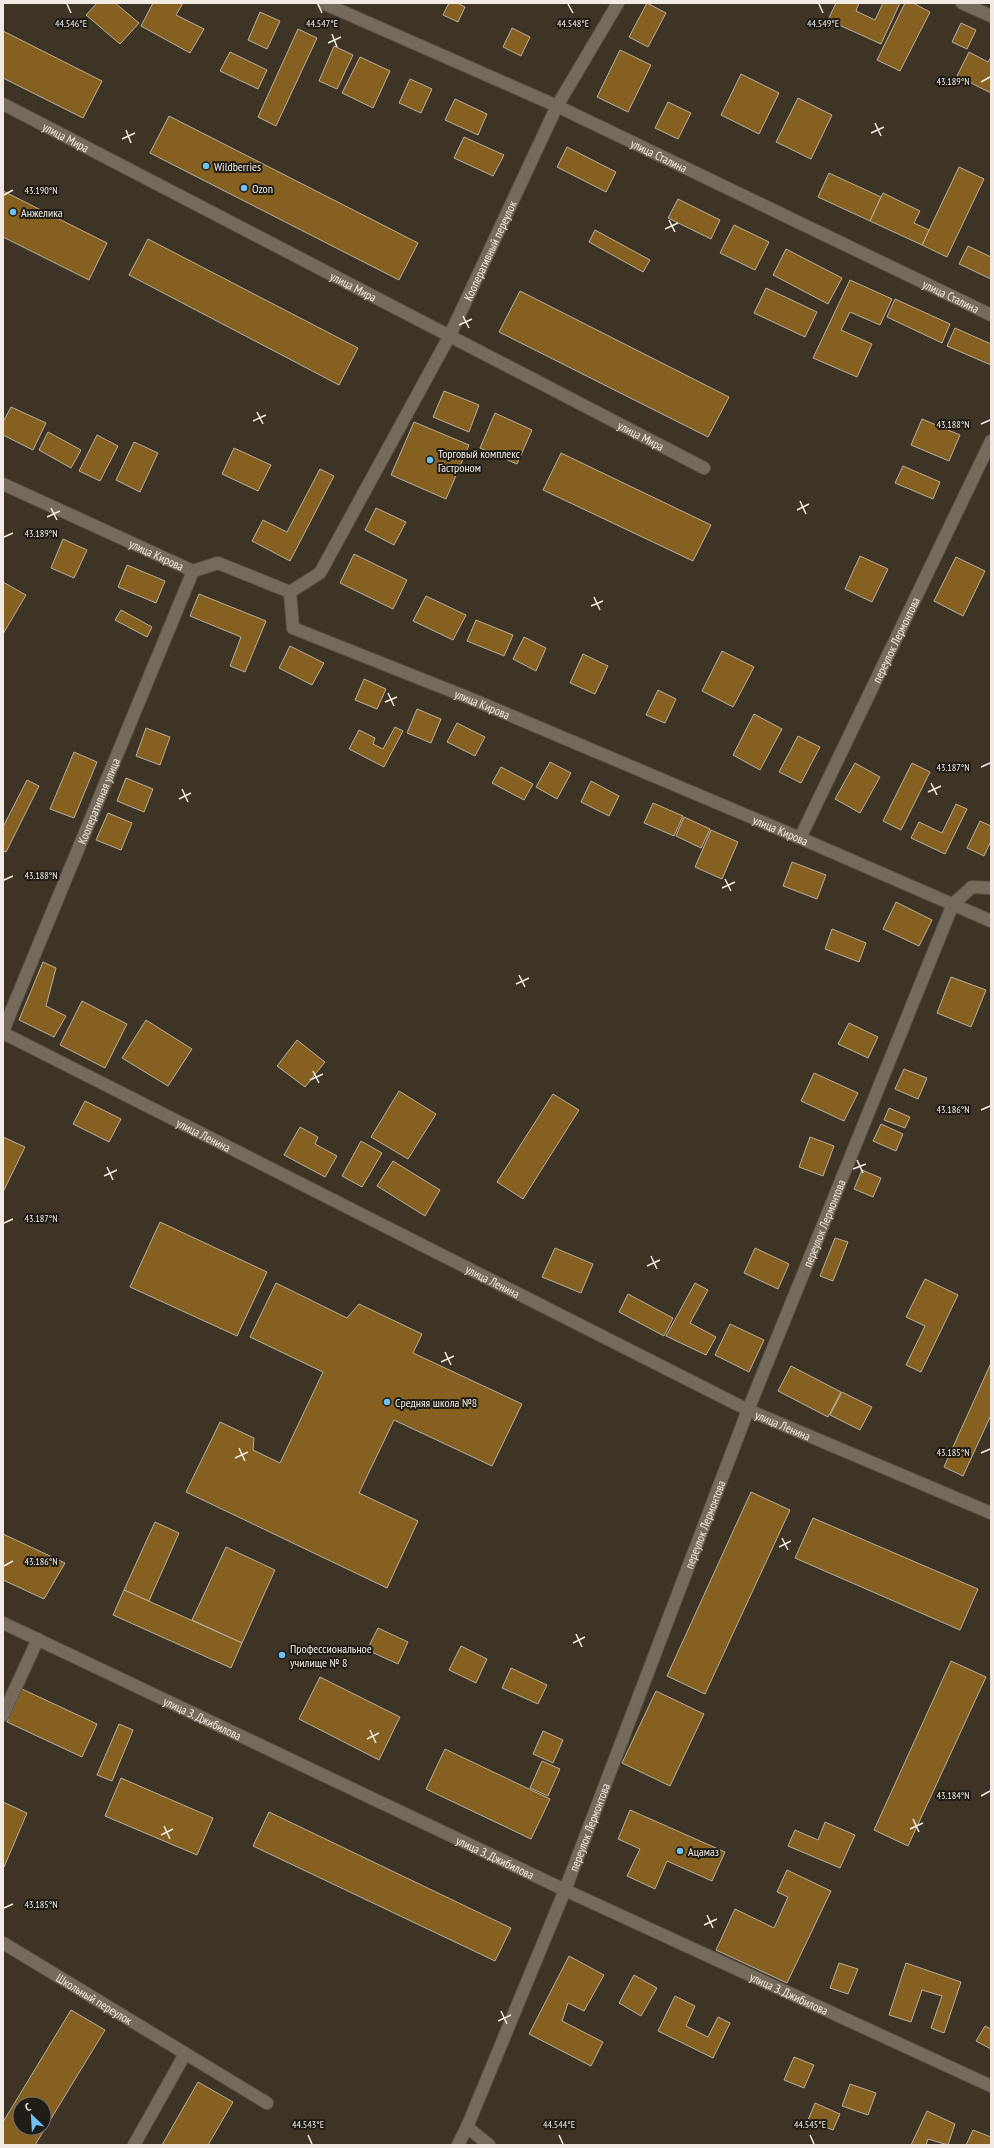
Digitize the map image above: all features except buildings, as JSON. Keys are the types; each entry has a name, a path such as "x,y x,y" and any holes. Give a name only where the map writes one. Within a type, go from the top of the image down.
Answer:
{"street":[{"name":"улица Сталина","path":"323,3 557,106 991,315"},
{"name":"Кооперативный переулок","path":"290,592 320,573 450,335 557,106 618,3"},
{"path":"962,3 991,16"},
{"name":"улица Мира","path":"3,104 704,468"},
{"name":"переулок Лермонтова","path":"800,838 991,441"},
{"name":"улица Кирова","path":"3,484 193,571 218,564 290,592 293,628 474,700 800,838 991,921"},
{"name":"Кооперативная улица","path":"3,1032 193,571"},
{"path":"953,904 972,888 991,888"},
{"name":"переулок Лермонтова","path":"458,2145 467,2128 565,1890 748,1410 953,904"},
{"name":"улица Ленина","path":"3,1032 748,1410 991,1513"},
{"name":"улица З. Джибилова","path":"3,1623 565,1890 991,2086"},
{"path":"3,1715 38,1639"},
{"name":"Школьный переулок","path":"3,1943 267,2103"},
{"path":"134,2145 186,2054"},
{"path":"467,2128 489,2145"}],"place":[{"name":"Wildberries","path":"206,166"},
{"name":"Ozon","path":"244,188"},
{"name":"Анжелика","path":"13,212"},
{"name":"Торговый комплекс Гастроном","path":"430,460"},
{"name":"Средняя школа №8","path":"387,1402"},
{"name":"Профессиональное училище № 8","path":"282,1655"},
{"name":"Ацамаз","path":"680,1851"}]}
